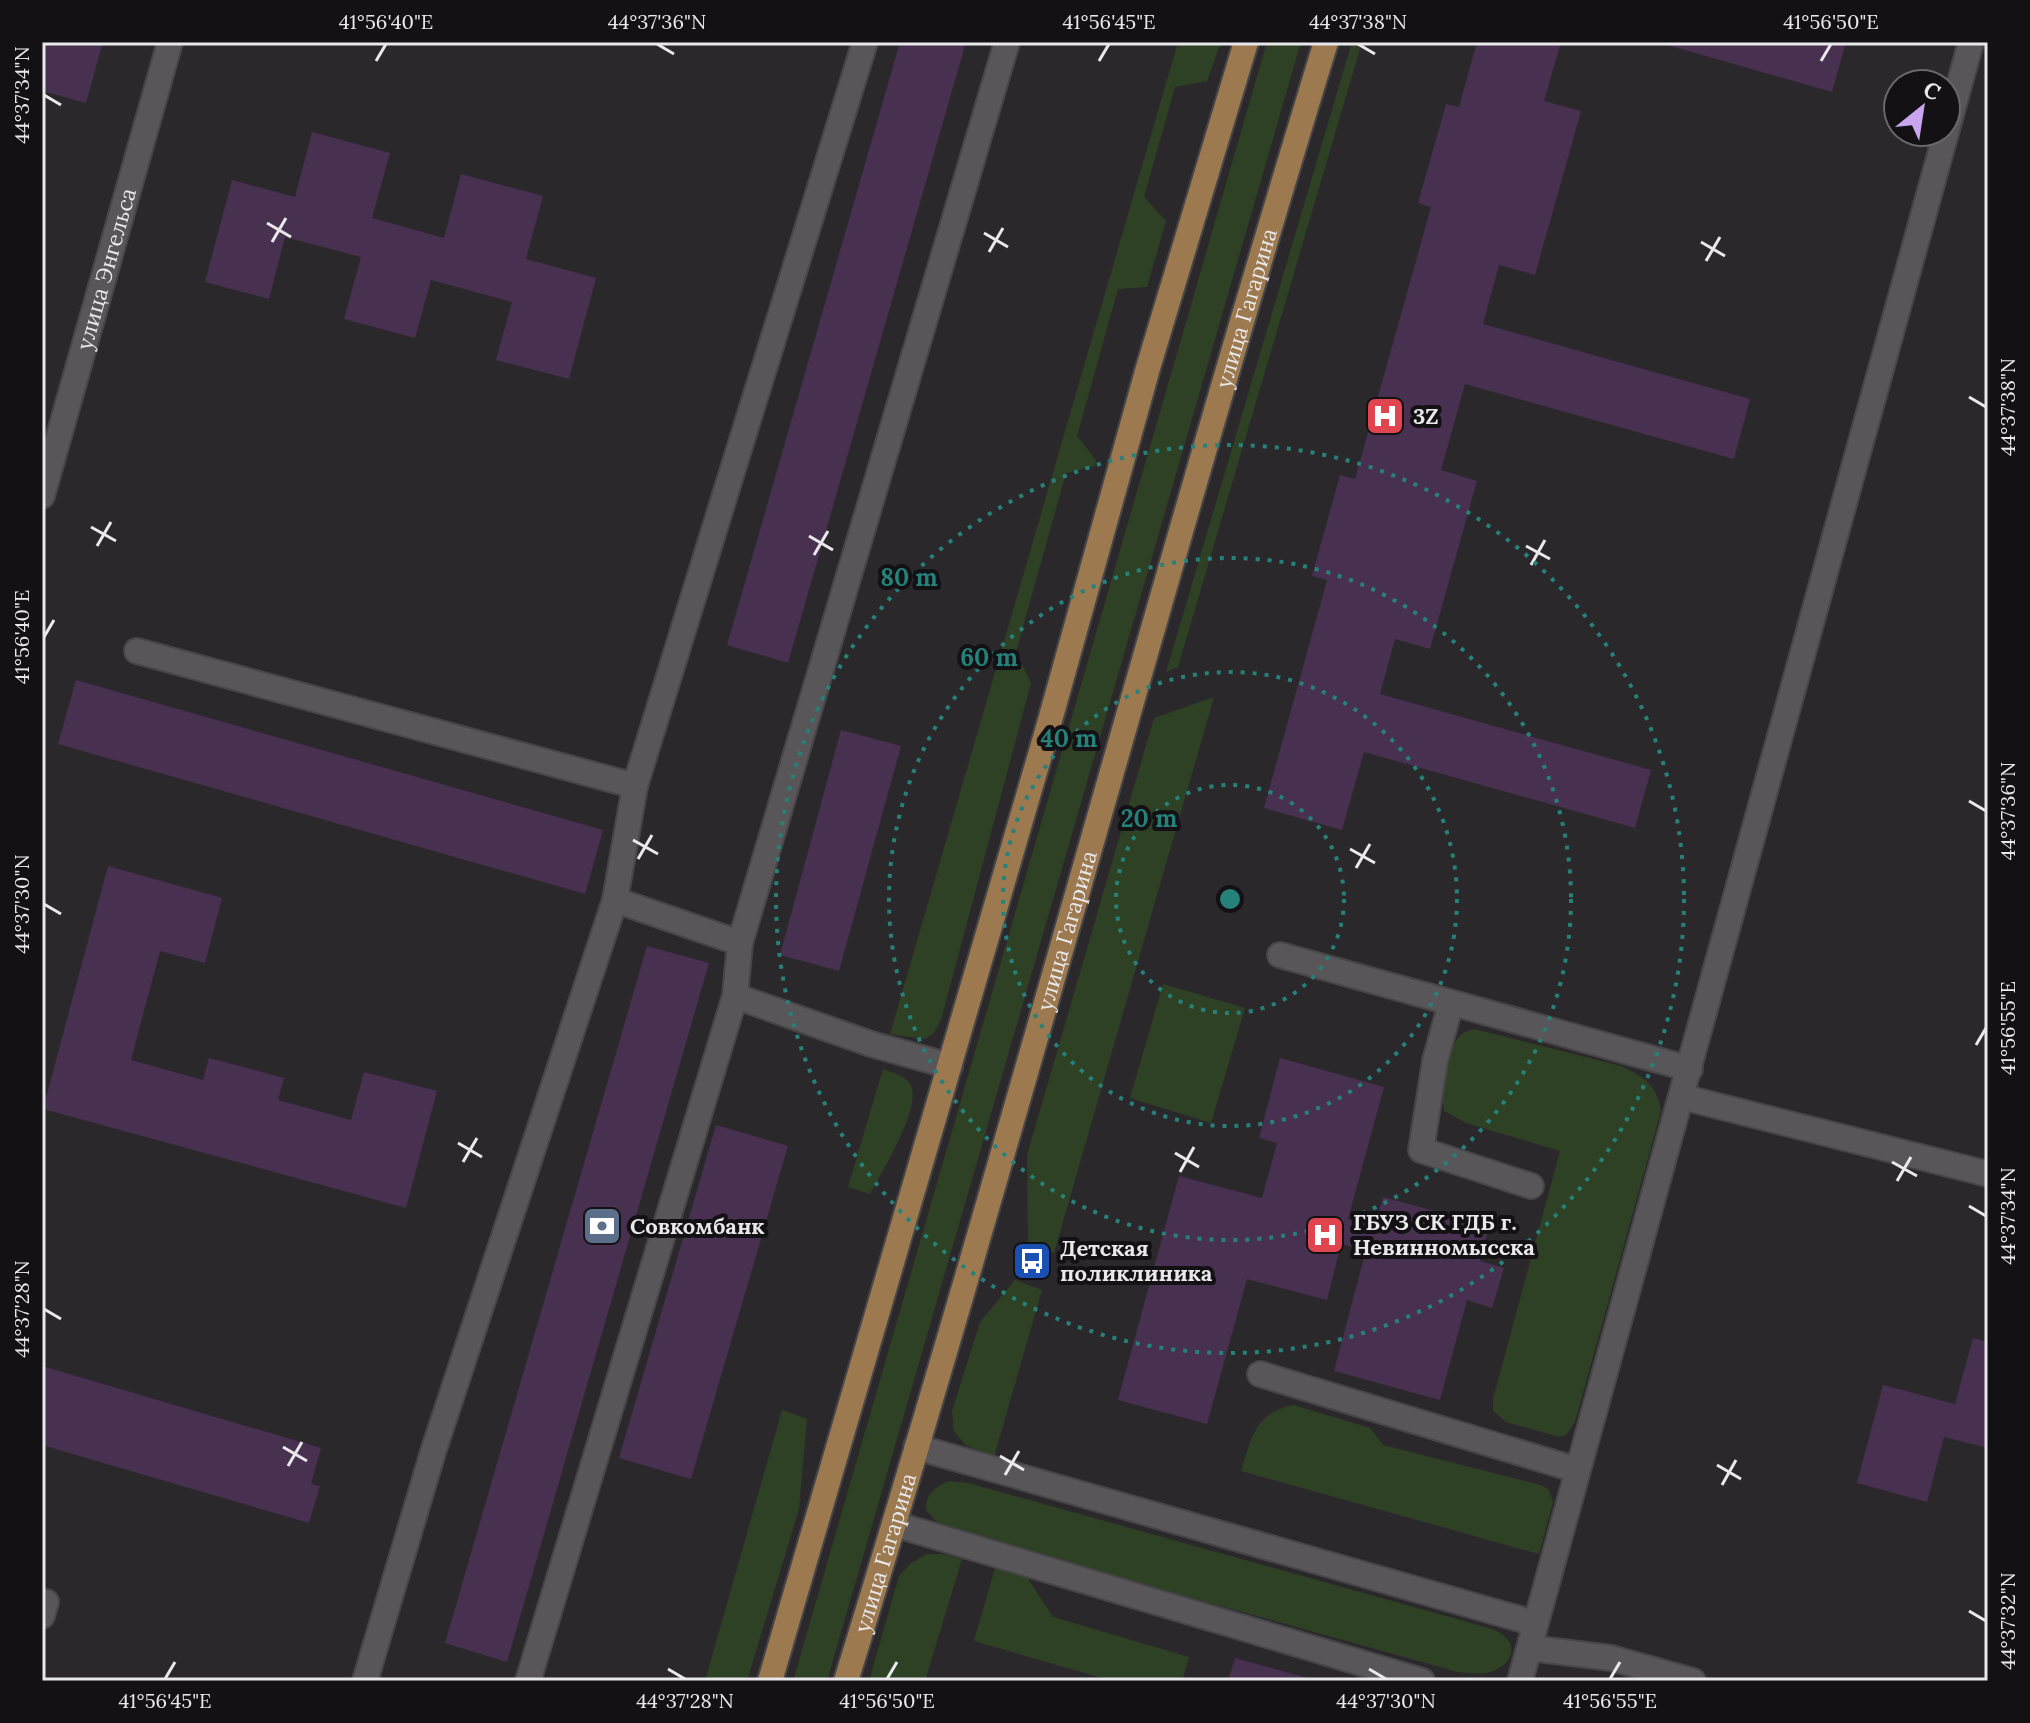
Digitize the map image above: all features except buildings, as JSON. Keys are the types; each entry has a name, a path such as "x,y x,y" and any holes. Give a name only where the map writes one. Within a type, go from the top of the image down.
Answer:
{"main road":[{"path":"770,1681 950,1066 1148,368 1246,42"},
{"name":"улица Гагарина","path":"846,1681 1108,791 1256,271 1326,42"}],"street":[{"name":"улица Энгельса","path":"42,496 170,42"},
{"path":"365,1681 433,1452 615,900 635,786 865,42"},
{"path":"528,1681 735,996 740,943 1007,42"},
{"path":"1520,1681 1971,42"},
{"path":"137,651 635,786"},
{"path":"615,900 740,943"},
{"path":"1280,955 1690,1069"},
{"path":"735,996 871,1044 950,1066"},
{"path":"1451,1003 1435,1061 1421,1150 1531,1186"},
{"path":"1682,1097 1988,1174"},
{"path":"1260,1374 1577,1470"},
{"path":"916,1447 1534,1623"},
{"path":"894,1524 1422,1681"},
{"path":"1530,1648 1611,1658 1693,1681"}],"green space":[{"path":"1178,42 1221,42 1207,81 1175,87 1144,197 1166,221 1147,287 1118,289 1077,436 1096,460 1095,466 1066,473 1016,652 1031,683 941,1020 934,1033 925,1039 890,1034"},
{"path":"1267,42 1301,42 827,1681 793,1681"},
{"path":"1352,42 1362,42 1178,667 1166,672"},
{"path":"1214,697 1054,1253 1028,1243 1027,1155 1154,718"},
{"path":"1163,984 1245,1008 1211,1123 1130,1098"},
{"path":"1474,1029 1621,1066 1648,1082 1661,1111 1575,1422 1566,1435 1559,1437 1506,1422 1493,1411 1493,1399 1560,1151 1466,1123 1444,1111 1444,1085 1453,1045 1464,1032"},
{"path":"883,1069 905,1078 913,1094 899,1139 870,1194 848,1187"},
{"path":"1015,1280 1042,1290 994,1457 965,1445 954,1431 952,1411 980,1322"},
{"path":"1293,1405 1370,1428 1383,1445 1541,1485 1549,1490 1553,1502 1539,1554 1241,1471 1252,1438 1262,1421 1270,1414"},
{"path":"782,1410 807,1419 799,1509 747,1681 705,1681"},
{"path":"949,1481 968,1483 1486,1627 1507,1639 1511,1654 1496,1670 1478,1674 1458,1672 951,1531 926,1510 927,1499 932,1492"},
{"path":"927,1554 962,1559 925,1681 869,1681 899,1576 911,1563"},
{"path":"995,1568 1027,1577 1053,1617 1189,1657 1182,1681 1112,1681 974,1641"}],"place":[{"name":"3Z","path":"1385,416"},
{"name":"Совкомбанк","path":"602,1226"},
{"name":"ГБУЗ СК ГДБ г. Невинномысска","path":"1325,1235"},
{"name":"Детская поликлиника","path":"1032,1261"}]}
